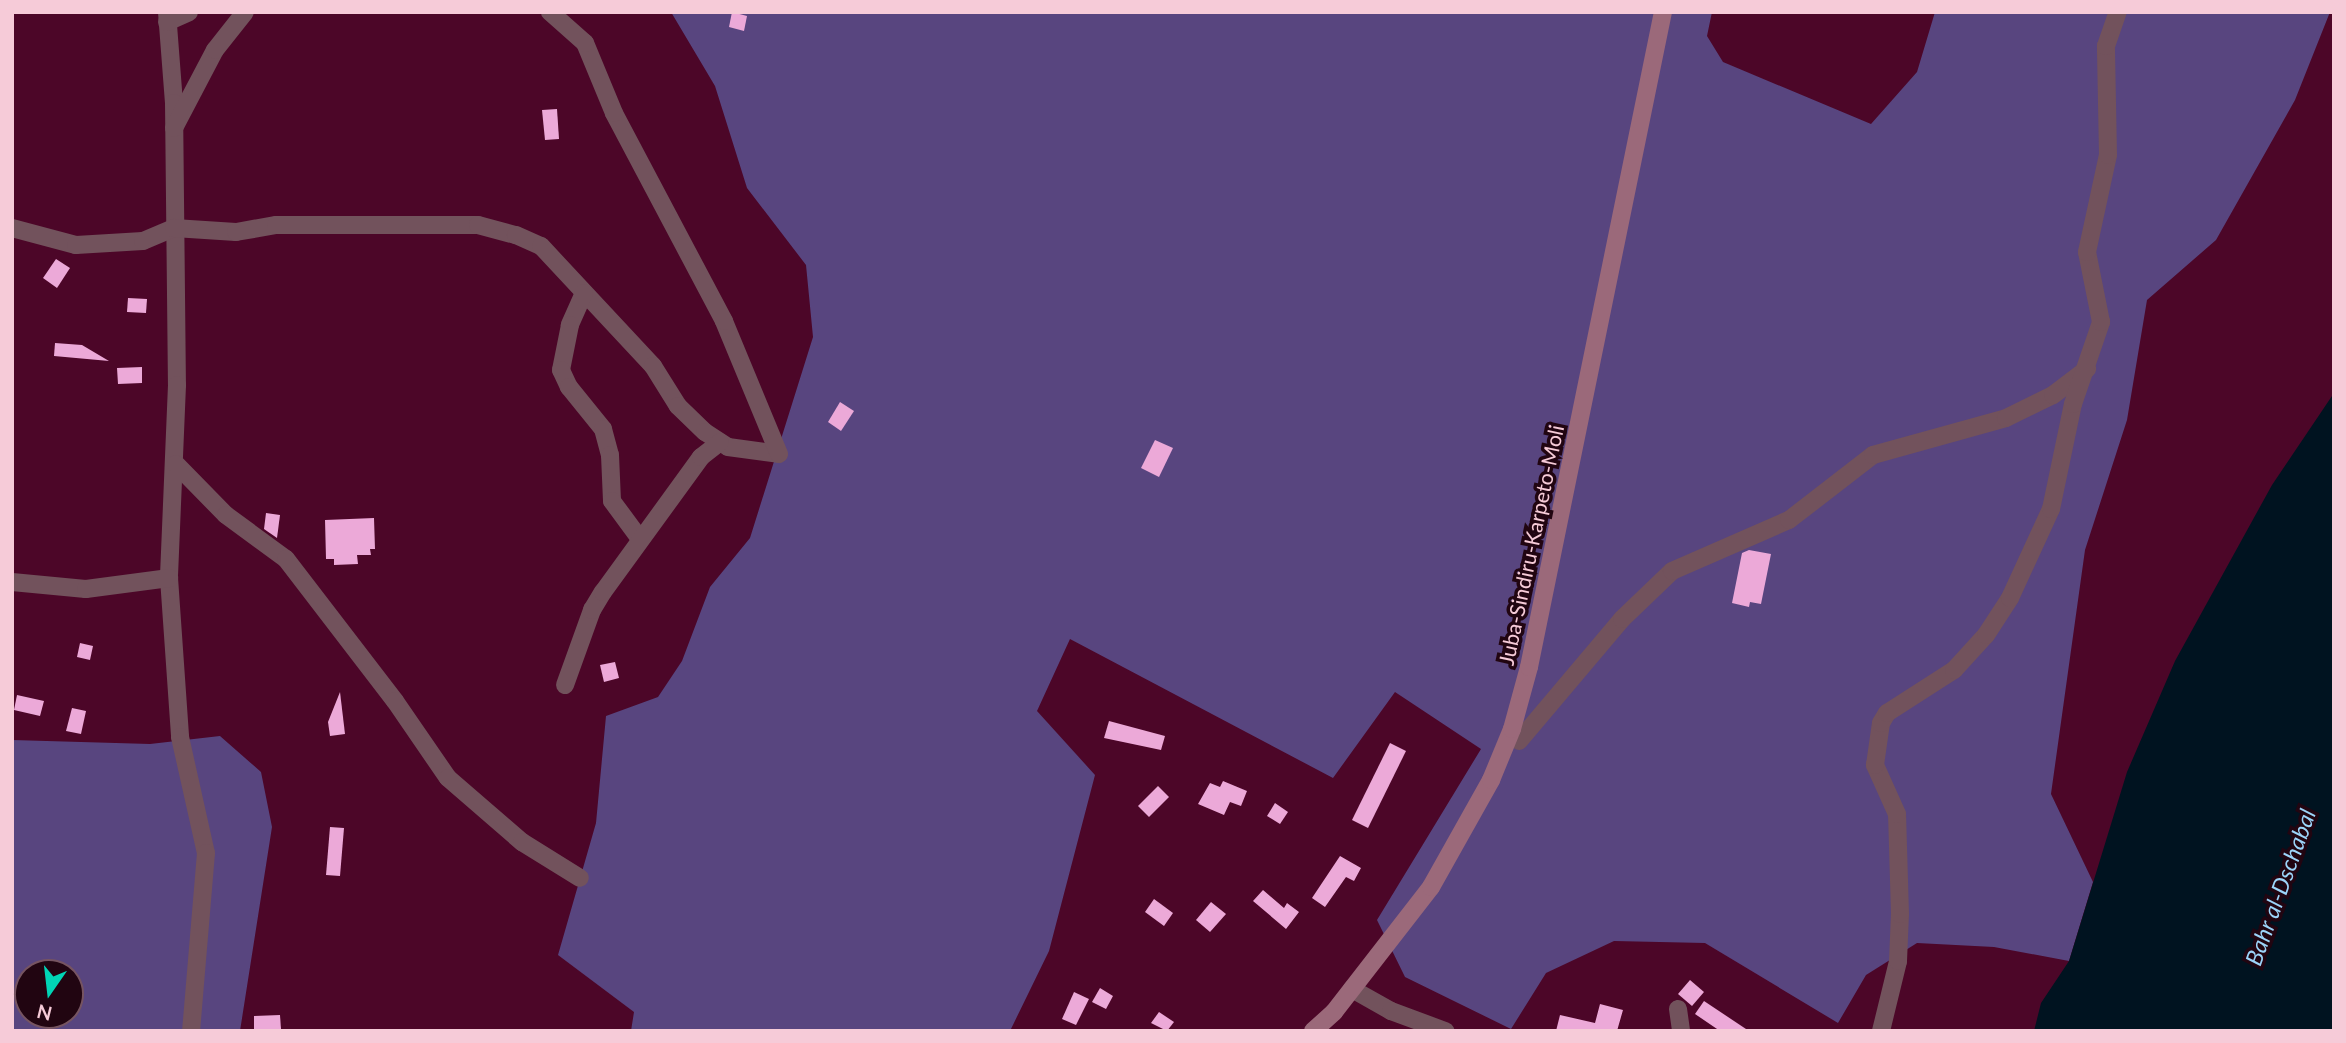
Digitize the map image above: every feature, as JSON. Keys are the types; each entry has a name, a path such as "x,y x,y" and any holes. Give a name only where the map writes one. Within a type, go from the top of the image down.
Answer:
{"main road":[{"name":"Juba-Sindiru-Karpeto-Moli","path":"1314,1031 1352,989 1431,887 1491,780 1512,729 1529,667 1663,12"}],"street":[{"path":"189,12 167,17 174,129 176,464 169,578 180,737 206,853 191,1031"},
{"path":"174,129 215,50 245,12"},
{"path":"12,228 76,245 99,246 143,241 174,228 204,233 276,225 478,225 541,246 653,366 678,406 720,442 752,453 779,454 724,321 614,113 605,82 585,43 550,12"},
{"path":"1881,1031 1898,961 1900,914 1897,814 1875,765 1881,723 1887,713 1954,670 2010,598 2051,509 2073,404 2101,322 2087,252 2108,155 2106,46 2118,12"},
{"path":"584,293 569,325 561,370 569,387 603,429 610,455 612,500 639,539"},
{"path":"1519,741 1613,628 1672,571 1789,520 1873,455 2006,418 2053,395 2087,369"},
{"path":"565,685 592,610 639,539 701,457 720,442"},
{"path":"176,464 226,515 286,559 395,701 448,778 522,842 580,878"},
{"path":"12,582 86,589 169,578"},
{"path":"1352,989 1391,1011 1446,1031"},
{"path":"1678,1009 1681,1031"}],"shaded area":[{"path":"671,12 1712,12 1707,36 1723,62 1871,124 1917,72 1935,12 2330,12 2295,100 2216,240 2147,300 2127,420 2085,550 2051,794 2093,882 2069,961 1994,947 1917,943 1866,975 1838,1023 1705,943 1614,941 1546,973 1511,1029 1405,977 1377,920 1481,749 1395,692 1333,778 1070,639 1037,711 1095,775 1049,951 1010,1031 631,1031 634,1012 558,955 596,823 606,716 658,697 682,661 710,587 750,538 813,337 806,265 747,188 715,86"},
{"path":"220,736 261,772 272,827 240,1031 12,1031 12,740 150,744"}],"water":[{"name":"Bahr al-Dschabal","path":"2334,393 2334,1031 2034,1031 2041,1003 2069,961 2127,772 2175,661 2272,485"}],"building":[{"path":"732,12 747,16 744,31 729,27"},
{"path":"557,109 559,139 545,140 542,110"},
{"path":"56,259 70,268 57,288 43,278"},
{"path":"128,298 147,299 146,313 127,312"},
{"path":"55,343 82,345 109,361 54,356"},
{"path":"142,367 142,383 118,384 117,368"},
{"path":"840,402 854,411 841,431 828,422"},
{"path":"1155,440 1173,448 1159,477 1141,468"},
{"path":"266,513 280,515 277,538 264,529"},
{"path":"374,518 375,549 370,549 371,555 357,555 358,564 334,565 334,559 326,559 325,520"},
{"path":"1749,550 1771,554 1761,604 1750,602 1749,607 1732,603 1742,553"},
{"path":"80,643 93,646 90,660 77,657"},
{"path":"615,662 619,678 604,682 600,665"},
{"path":"340,692 345,734 330,736 328,722"},
{"path":"17,695 44,701 40,716 14,710"},
{"path":"72,708 86,711 81,734 66,731"},
{"path":"1109,721 1165,736 1161,750 1104,738"},
{"path":"1390,743 1406,751 1368,828 1352,820"},
{"path":"1223,781 1247,791 1241,806 1230,802 1224,815 1198,804 1210,783 1220,787"},
{"path":"1158,786 1169,797 1149,817 1138,806"},
{"path":"1275,803 1288,812 1280,824 1267,816"},
{"path":"330,827 344,828 340,876 326,875"},
{"path":"1340,856 1361,868 1354,881 1346,877 1325,907 1312,898"},
{"path":"1263,890 1284,908 1287,903 1299,912 1286,929 1253,901"},
{"path":"1154,899 1173,913 1164,926 1145,912"},
{"path":"1211,902 1226,914 1210,932 1196,920"},
{"path":"1690,980 1704,992 1692,1006 1678,994"},
{"path":"1100,988 1113,996 1106,1009 1092,1002"},
{"path":"1074,992 1089,999 1076,1025 1062,1019"},
{"path":"1704,1001 1749,1031 1720,1031 1695,1014"},
{"path":"1600,1004 1623,1010 1617,1031 1556,1031 1560,1015 1595,1023"},
{"path":"1159,1012 1174,1022 1167,1031 1151,1023"},
{"path":"280,1015 281,1029 254,1030 254,1016"}]}
